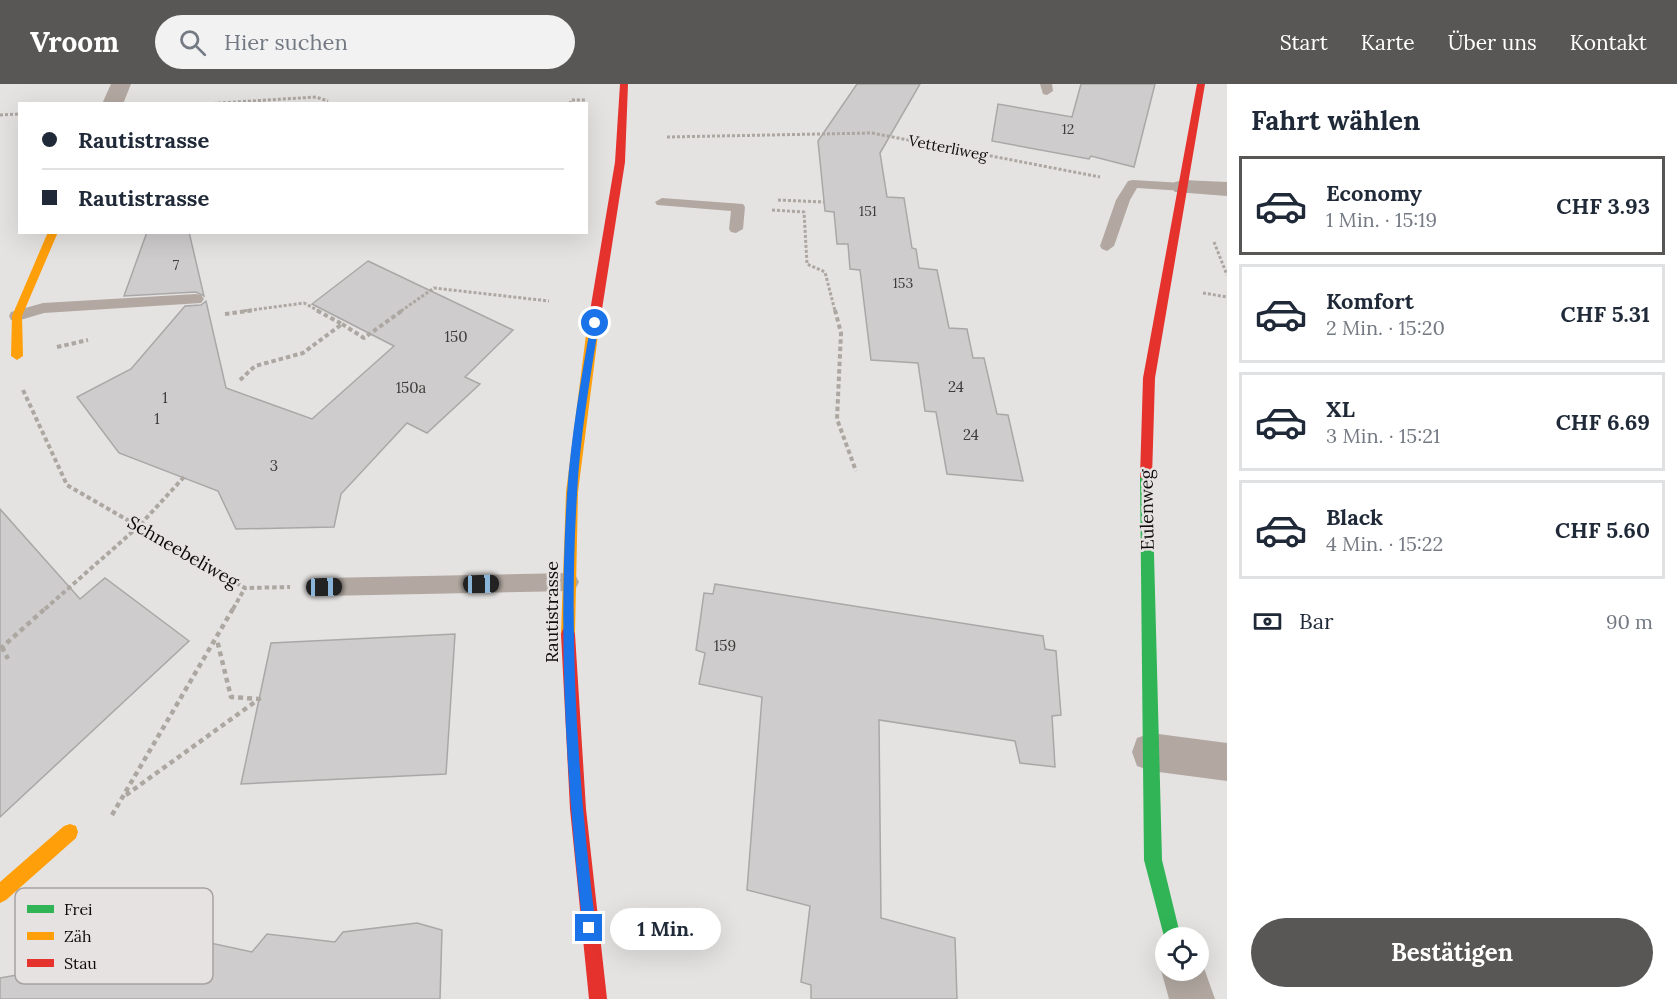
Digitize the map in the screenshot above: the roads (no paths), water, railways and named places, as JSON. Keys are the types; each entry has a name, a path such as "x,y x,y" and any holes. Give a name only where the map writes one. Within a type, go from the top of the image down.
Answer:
{"street":[{"path":"113,102 121,84"},
{"name":"Rautistrasse","path":"598,999 581,858 571,715 569,582 572,493 580,416 624,137 624,84"},
{"name":"Eulenweg","path":"1169,927 1153,860 1146,460 1149,378 1201,84"},
{"path":"1183,187 1227,189"},
{"path":"17,356 17,316 52,234"},
{"path":"1151,752 1227,762"},
{"path":"0,894 70,832"},
{"path":"1186,981 1192,999"}],"lane":[{"path":"1107,246 1123,200 1133,184 1183,187"},
{"path":"662,202 738,205 735,229"},
{"path":"17,316 43,308 196,299"},
{"path":"324,587 569,582"}]}
